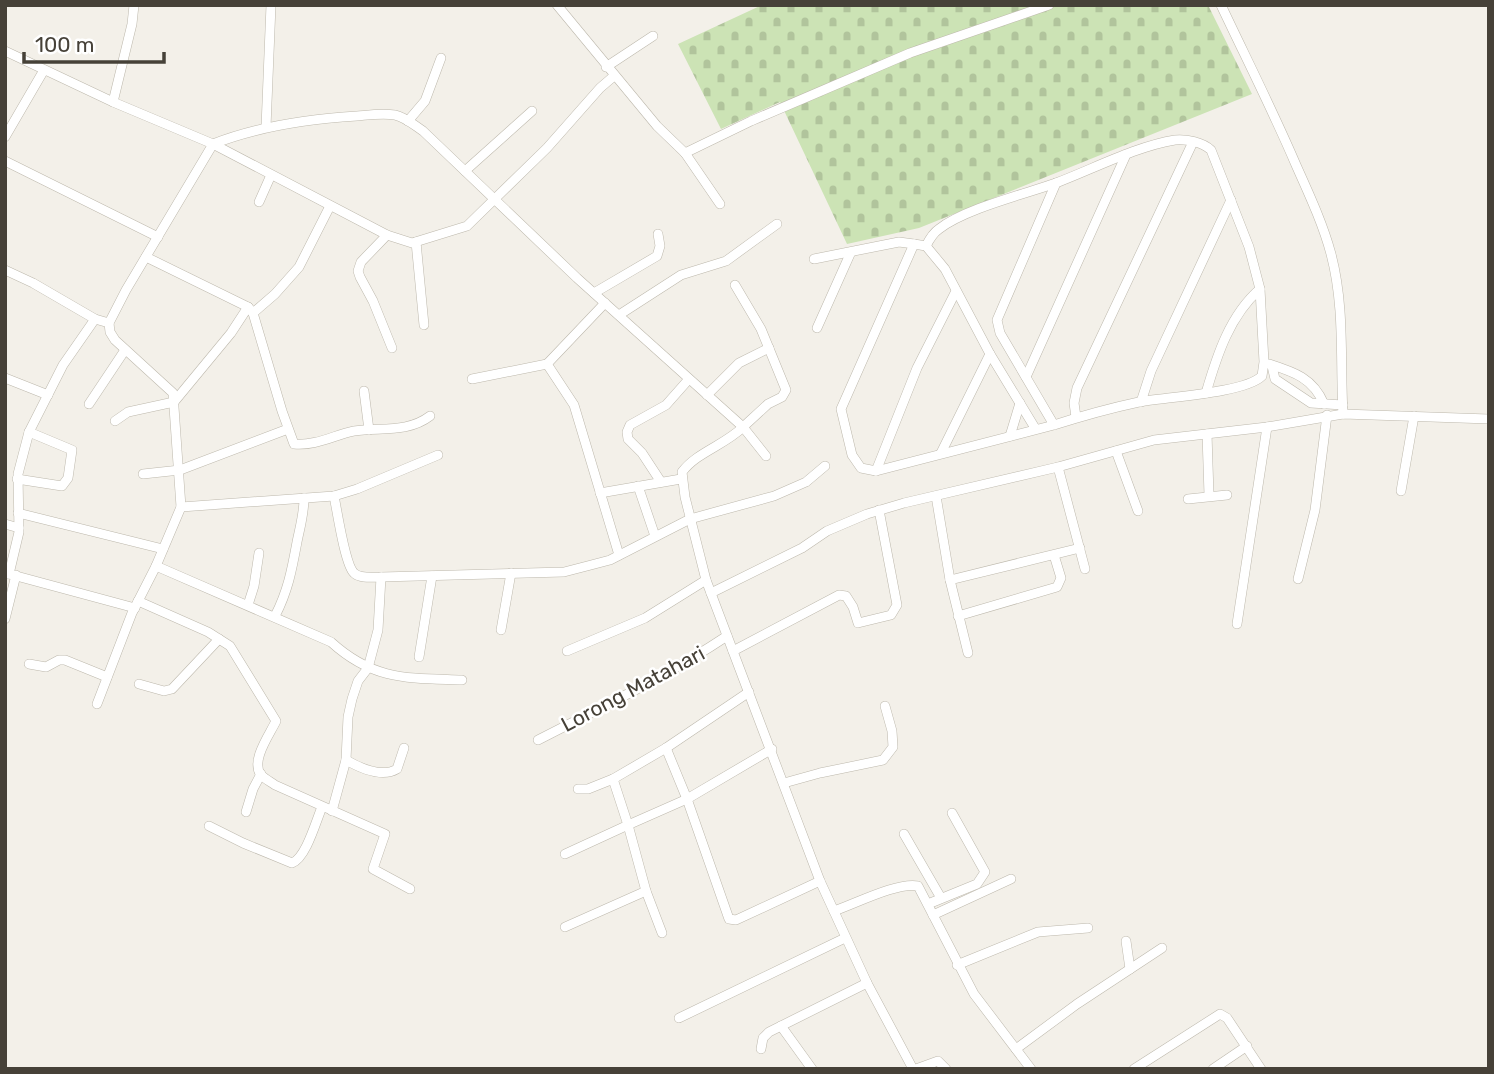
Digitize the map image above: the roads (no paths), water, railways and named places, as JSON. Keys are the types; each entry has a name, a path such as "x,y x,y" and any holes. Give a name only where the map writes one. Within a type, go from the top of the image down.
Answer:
{"street":[{"path":"113,102 134,5"},
{"path":"266,127 271,5"},
{"path":"557,5 657,126 685,153 720,204"},
{"path":"685,153 863,72 1049,5"},
{"path":"1221,5 1290,150 1328,246 1335,276 1343,339 1343,410"},
{"path":"606,67 653,36"},
{"path":"5,51 113,102 214,144 387,235 416,242 467,226 547,148 614,76"},
{"path":"408,121 425,101 441,58"},
{"path":"5,137 44,69"},
{"path":"465,171 532,111"},
{"path":"97,704 181,507 173,393 125,350 110,332 109,323 214,144 240,134 266,127 342,117 387,114 408,121 423,131 594,293 743,426 766,456"},
{"path":"814,259 899,242 928,242 939,228 988,206 1174,141 1193,142 1211,150 1249,247 1261,289 1268,364 1275,379 1311,404 1324,404 1343,410 1489,419"},
{"path":"1076,417 1074,403 1077,388 1193,142"},
{"path":"1026,377 1125,157"},
{"path":"5,161 158,237"},
{"path":"259,202 271,175"},
{"path":"1054,425 1000,333 997,320 1056,183"},
{"path":"1141,402 1151,371 1231,200"},
{"path":"115,421 128,412 174,402 251,310 275,294 299,267 330,206"},
{"path":"619,316 681,275 726,261 776,224"},
{"path":"594,293 657,256 659,234"},
{"path":"387,235 361,262 358,271 392,348"},
{"path":"416,242 424,325"},
{"path":"928,242 990,354 1035,428"},
{"path":"914,244 841,409 852,455 857,465 867,470 876,471 1076,417 1141,402 1206,393 1256,380 1262,376 1268,364"},
{"path":"817,328 851,252"},
{"path":"146,257 251,310 293,443 310,444 355,431 405,427 430,416"},
{"path":"5,270 33,283 95,320 109,323"},
{"path":"735,285 755,317 783,382 785,395 768,404 727,441 681,472 706,580 820,881 845,939 914,1069 938,1061 946,1069"},
{"path":"1206,393 1234,319 1246,302 1261,289"},
{"path":"876,471 917,368 956,291"},
{"path":"472,379 547,364 605,303"},
{"path":"5,619 19,528 18,477 29,432 63,365 95,320"},
{"path":"707,395 744,359 769,348"},
{"path":"89,404 125,350"},
{"path":"941,453 990,354"},
{"path":"547,364 574,405 619,555"},
{"path":"1268,364 1283,366 1304,379 1318,390 1324,404"},
{"path":"5,378 48,395"},
{"path":"661,482 642,453 628,439 626,432 630,425 666,405 689,379"},
{"path":"363,391 369,430"},
{"path":"1010,436 1020,404"},
{"path":"711,593 802,548 827,531 879,510 1058,467 1154,440 1267,426 1343,410"},
{"path":"1298,579 1315,510 1327,415"},
{"path":"1401,491 1414,416"},
{"path":"1237,624 1267,426"},
{"path":"143,474 180,470 288,429"},
{"path":"5,473 62,486 68,478 72,450 29,432"},
{"path":"1207,434 1209,495"},
{"path":"1116,451 1138,510"},
{"path":"181,507 334,496 438,455"},
{"path":"334,496 352,572 361,576 564,572 610,560 690,519 774,496 806,482 825,466"},
{"path":"1058,467 1085,569"},
{"path":"600,494 681,479"},
{"path":"638,486 654,536"},
{"path":"1188,499 1227,495"},
{"path":"936,496 950,580 968,653"},
{"path":"275,616 286,594 293,570 304,498"},
{"path":"733,651 839,595 846,596 849,600 858,623 891,615 897,605 879,510"},
{"path":"18,513 163,549"},
{"path":"5,524 19,528"},
{"path":"950,580 1080,548"},
{"path":"247,605 254,586 259,552"},
{"path":"958,616 1058,587 1061,578 1054,555"},
{"path":"156,566 331,642 350,659 368,668 401,678 462,680"},
{"path":"501,630 511,573"},
{"path":"10,575 137,605 208,632 230,646 276,721 260,754 257,767 261,774 275,785 385,834 373,869 410,889"},
{"path":"419,657 432,576"},
{"path":"209,826 243,844 292,863 303,853 327,809 346,760 348,717 352,699 358,681 368,668 378,630 381,577"},
{"path":"567,651 645,618 706,580"},
{"name":"Lorong Matahari","path":"538,740 640,688 727,636"},
{"path":"139,684 164,691 172,689 219,639"},
{"path":"29,664 46,667 65,660 107,677"},
{"path":"578,789 588,789 613,779 666,748 749,692"},
{"path":"784,783 883,760 893,747 885,706"},
{"path":"346,760 357,766 389,773 397,769 404,748"},
{"path":"666,748 729,919 736,920 820,881"},
{"path":"565,854 687,799 772,749"},
{"path":"246,812 261,774"},
{"path":"613,779 646,891 663,933"},
{"path":"928,904 977,884 985,872 952,813"},
{"path":"904,834 940,898"},
{"path":"933,915 1011,879"},
{"path":"834,911 912,885 920,888 974,994 1031,1069"},
{"path":"565,927 646,891"},
{"path":"957,965 1038,932 1088,928"},
{"path":"679,1018 845,939"},
{"path":"1126,941 1130,969"},
{"path":"1016,1049 1161,948"},
{"path":"761,1049 763,1038 782,1026 867,983"},
{"path":"1134,1069 1220,1014 1227,1018 1261,1069"},
{"path":"782,1026 812,1069"},
{"path":"1213,1069 1247,1046"}]}
